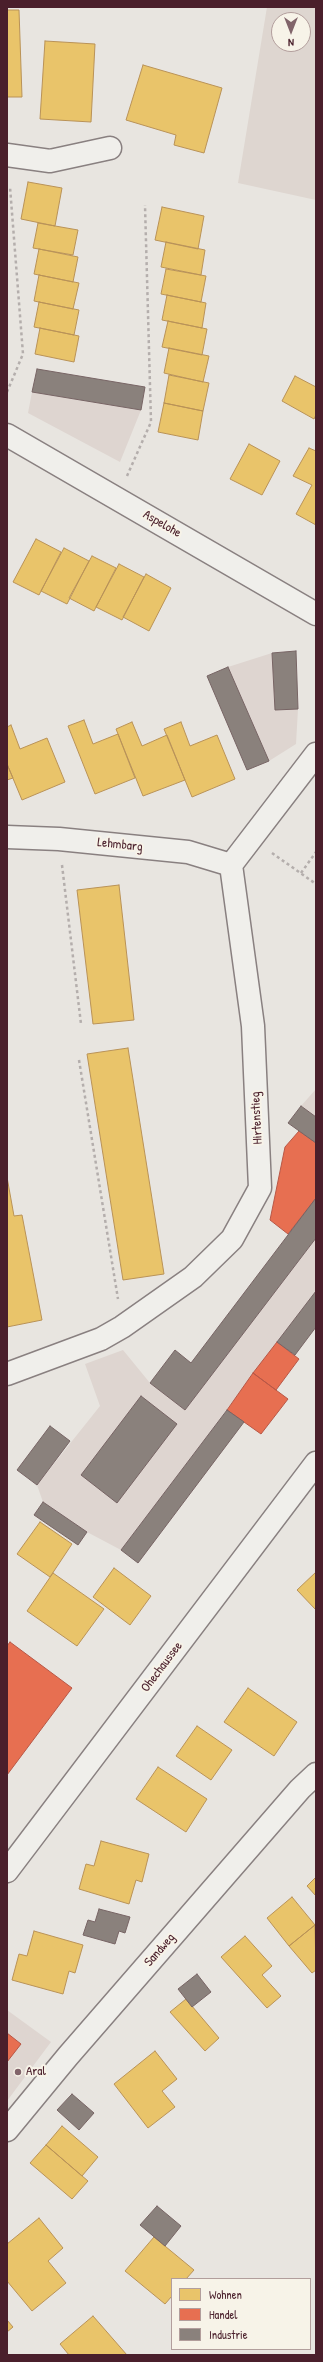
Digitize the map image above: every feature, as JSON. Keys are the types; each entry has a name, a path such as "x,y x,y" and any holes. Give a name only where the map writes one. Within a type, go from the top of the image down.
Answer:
{"street":[{"path":"7,155 50,161 110,148"},
{"name":"Aspelohe","path":"7,435 316,614"},
{"path":"231,865 250,838 316,754"},
{"name":"Lehmbarg","path":"7,837 59,839 188,852 231,865"},
{"name":"Hirtenstieg","path":"7,1374 101,1339 122,1327 193,1277 232,1239 260,1188 253,1026 231,865"},
{"name":"Ohechaussee","path":"7,1870 316,1463"},
{"name":"Sandweg","path":"7,2130 280,1813 316,1774"}],"path":[{"path":"7,392 23,354 10,187"},
{"path":"116,498 151,422 144,205"},
{"path":"250,838 316,884"},
{"path":"59,839 81,1024"},
{"path":"301,874 316,852"},
{"path":"79,1060 122,1327"}],"shaded area":[{"path":"267,7 316,7 316,200 238,183"},
{"path":"32,392 141,410 120,462 28,413"},
{"path":"272,653 275,709 298,709 296,744 269,761 228,667"},
{"path":"316,1089 316,1117 301,1106"},
{"path":"316,1238 316,1291 121,1550 87,1532 43,1502 37,1485 100,1406 85,1364 123,1350 150,1383 185,1410"},
{"name":"Aral","path":"7,2010 51,2042 7,2101"}],"building: Wohnen":[{"path":"7,10 19,10 22,97 7,97"},
{"path":"45,41 95,44 91,122 40,119"},
{"path":"143,65 222,88 204,153 174,145 176,135 126,120"},
{"path":"28,182 62,188 55,226 21,219"},
{"path":"162,207 204,216 198,249 155,240"},
{"path":"38,223 78,230 73,255 33,248"},
{"path":"166,242 205,250 201,275 161,267"},
{"path":"39,249 78,257 73,282 34,274"},
{"path":"166,269 206,276 201,302 161,294"},
{"path":"39,275 79,283 73,309 34,301"},
{"path":"167,295 206,303 202,328 162,320"},
{"path":"39,302 79,310 74,335 34,327"},
{"path":"168,321 207,329 202,355 162,347"},
{"path":"40,328 79,336 74,362 35,354"},
{"path":"169,348 209,356 203,382 164,373"},
{"path":"169,375 209,383 203,411 164,403"},
{"path":"295,376 316,387 316,415 314,419 282,401"},
{"path":"164,403 203,411 198,440 158,432"},
{"path":"249,444 280,461 262,495 230,479"},
{"path":"309,448 316,451 316,525 296,514 312,485 293,476"},
{"path":"36,539 61,552 39,595 13,582"},
{"path":"64,548 89,561 67,604 41,591"},
{"path":"92,556 116,568 94,611 69,598"},
{"path":"119,564 144,577 122,620 96,607"},
{"path":"146,574 171,588 149,631 123,617"},
{"path":"84,720 93,744 118,734 135,778 95,794 68,726"},
{"path":"132,722 142,746 167,735 185,780 143,796 116,729"},
{"path":"181,722 190,746 217,735 235,779 192,797 164,729"},
{"path":"11,725 20,749 47,738 65,782 22,800 7,764 7,727"},
{"path":"7,764 13,778 7,780"},
{"path":"119,885 134,1020 93,1024 77,890"},
{"path":"128,1048 164,1274 123,1280 87,1054"},
{"path":"7,1177 14,1216 22,1215 42,1320 7,1327"},
{"path":"40,1522 72,1544 50,1577 17,1554"},
{"path":"114,1568 151,1596 130,1625 93,1597"},
{"path":"316,1572 316,1610 297,1590"},
{"path":"53,1573 104,1609 77,1646 27,1611"},
{"path":"248,1688 297,1722 274,1756 224,1722"},
{"path":"197,1726 232,1750 211,1780 176,1756"},
{"path":"158,1767 207,1799 186,1832 136,1799"},
{"path":"101,1841 149,1854 142,1882 136,1880 129,1904 79,1889 86,1864 94,1866"},
{"path":"316,1877 316,1896 307,1886"},
{"path":"292,1897 315,1925 289,1946 267,1918"},
{"path":"315,1925 316,1970 312,1973 289,1946"},
{"path":"34,1931 83,1945 75,1973 69,1971 63,1994 12,1980 19,1954 27,1956"},
{"path":"245,1936 272,1966 262,1975 281,1996 267,2008 221,1957"},
{"path":"186,1999 219,2038 205,2051 170,2012"},
{"path":"155,2051 177,2079 162,2091 175,2107 148,2128 114,2084"},
{"path":"62,2126 98,2157 82,2176 46,2145"},
{"path":"46,2145 88,2181 72,2199 30,2163"},
{"path":"39,2218 63,2248 48,2261 66,2283 32,2311 7,2281 7,2244"},
{"path":"154,2237 194,2270 187,2278 171,2278 171,2297 165,2304 125,2271"},
{"path":"93,2316 127,2355 69,2355 60,2344"},
{"path":"7,2320 13,2327 7,2332"}],"building: Handel":[{"path":"299,1131 316,1143 316,1198 288,1234 270,1220 285,1147"},
{"path":"277,1342 299,1359 276,1390 253,1373"},
{"path":"253,1373 288,1399 261,1434 227,1410"},
{"path":"10,1642 72,1688 7,1775 7,1646"},
{"path":"7,2033 21,2044 7,2062"}],"building: Industrie":[{"path":"37,369 145,387 141,410 32,392"},
{"path":"296,651 298,709 275,710 272,653"},
{"path":"228,667 269,761 247,770 207,676"},
{"path":"301,1106 316,1117 316,1143 288,1123"},
{"path":"316,1198 316,1238 185,1410 150,1383 175,1350 191,1363"},
{"path":"316,1291 316,1327 295,1355 277,1342"},
{"path":"141,1396 177,1424 117,1503 81,1475"},
{"path":"227,1410 244,1422 138,1563 121,1550"},
{"path":"50,1426 70,1441 37,1485 17,1470"},
{"path":"43,1502 87,1532 78,1545 34,1515"},
{"path":"99,1909 130,1917 125,1933 119,1931 115,1944 83,1935 88,1920 95,1922"},
{"path":"197,1974 211,1992 192,2007 178,1989"},
{"path":"72,2094 94,2113 79,2130 57,2110"},
{"path":"157,2206 181,2226 165,2246 140,2225"}],"place":[{"name":"Aral","path":"18,2072"}]}
